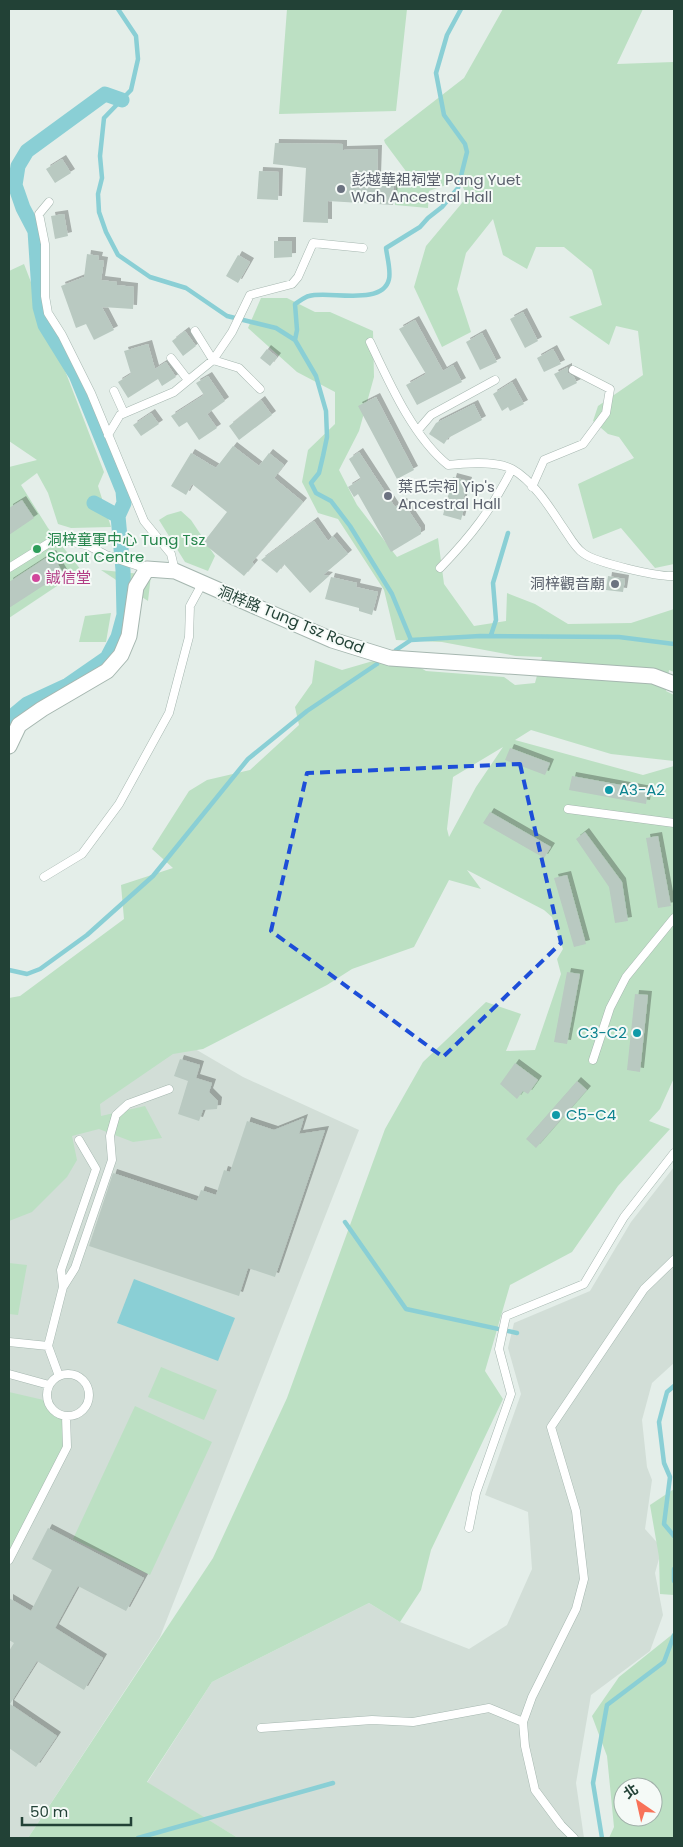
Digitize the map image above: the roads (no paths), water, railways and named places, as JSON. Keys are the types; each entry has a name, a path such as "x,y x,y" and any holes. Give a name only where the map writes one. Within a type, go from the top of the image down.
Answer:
{"street":[{"name":"洞梓路 Tung Tsz Road","path":"142,568 174,571 279,615 332,640 390,658 653,676 674,684"},
{"path":"9,746 19,726 42,709 106,671 121,655 129,636 136,587 142,568"}],"lane":[{"path":"49,202 39,214 44,244 44,296 48,312 83,376 144,521 171,554 174,571"},
{"path":"108,435 120,415 174,392 213,360 232,332 250,295 292,284 298,277 313,243 363,248"},
{"path":"195,331 213,360 239,368 260,389"},
{"path":"370,342 386,377 436,456 448,465 466,463 499,464 512,469 532,487 582,553 642,573 662,577 674,576"},
{"path":"171,358 188,380"},
{"path":"532,487 544,460 583,444 606,413 610,389 573,370"},
{"path":"418,430 430,415 494,380"},
{"path":"114,391 124,414"},
{"path":"440,568 472,536 498,496 512,469"},
{"path":"9,568 56,538 89,546 106,555 142,568"},
{"path":"44,877 82,854 119,804 169,713 189,637 190,606 202,584"},
{"path":"568,810 674,823"},
{"path":"593,1060 610,1008 626,977 674,918"},
{"path":"59,1376 48,1346 63,1287 75,1268 112,1160 110,1136 116,1115 128,1104 169,1089"},
{"path":"63,1287 61,1270 96,1169 79,1140"},
{"path":"469,1528 476,1492 511,1394 499,1349 506,1316 584,1284 624,1217 674,1153"},
{"path":"574,1838 561,1825 535,1790 526,1746 524,1722 532,1697 576,1610 584,1579 576,1511 551,1428 644,1289 674,1260"},
{"path":"9,1342 48,1346"},
{"path":"9,1374 49,1386"},
{"path":"72,1374 84,1381 88,1387 88,1401 80,1412 66,1416 51,1407 47,1396 49,1386 59,1376 72,1374"},
{"path":"9,1560 67,1447 66,1416"},
{"path":"261,1728 372,1720 413,1722 489,1708 524,1722"}],"water":[{"path":"134,1279 235,1318 218,1361 117,1323"}],"waterway":[{"path":"118,9 136,36 138,59 131,90 104,118 100,156 102,178 98,194 99,212 106,232 118,255 150,277 186,288 227,316 276,328 295,340 316,376 326,411 327,437 319,473 311,483 316,493 331,501 350,526 392,594 411,640"},
{"path":"295,340 297,330 295,304 309,296 366,295 376,293 385,288 389,279 386,248 420,227 442,207 458,188 467,152 465,144 444,115 436,73 447,35 461,9"},
{"path":"9,719 27,704 68,685 107,658 118,637 124,615 123,570 118,516 124,503 123,491 76,375 45,325 40,307 35,231 23,208 15,185 18,166 27,151 105,94 122,100"},
{"path":"94,503 118,516"},
{"path":"491,635 496,620 493,583 508,533"},
{"path":"396,650 411,640 480,636 619,637 674,644"},
{"path":"9,970 27,974 40,969 87,935 153,876 248,759 307,711 377,664"},
{"path":"345,1222 406,1309 517,1333"},
{"path":"674,1386 667,1392 659,1422 664,1463 670,1477 664,1524 674,1536"},
{"path":"674,1569 674,1581"},
{"path":"602,1838 593,1783 607,1705 664,1662 674,1635"},
{"path":"138,1838 333,1783"}],"place":[{"name":"彭越華祖祠堂 Pang Yuet Wah Ancestral Hall","path":"341,189"},
{"name":"葉氏宗祠 Yip's Ancestral Hall","path":"388,496"},
{"name":"洞梓童軍中心 Tung Tsz Scout Centre","path":"37,549"},
{"name":"誠信堂","path":"36,578"},
{"name":"洞梓觀音廟","path":"615,584"},
{"name":"A3-A2","path":"609,790"},
{"name":"C3-C2","path":"637,1033"},
{"name":"C5-C4","path":"556,1115"}]}
